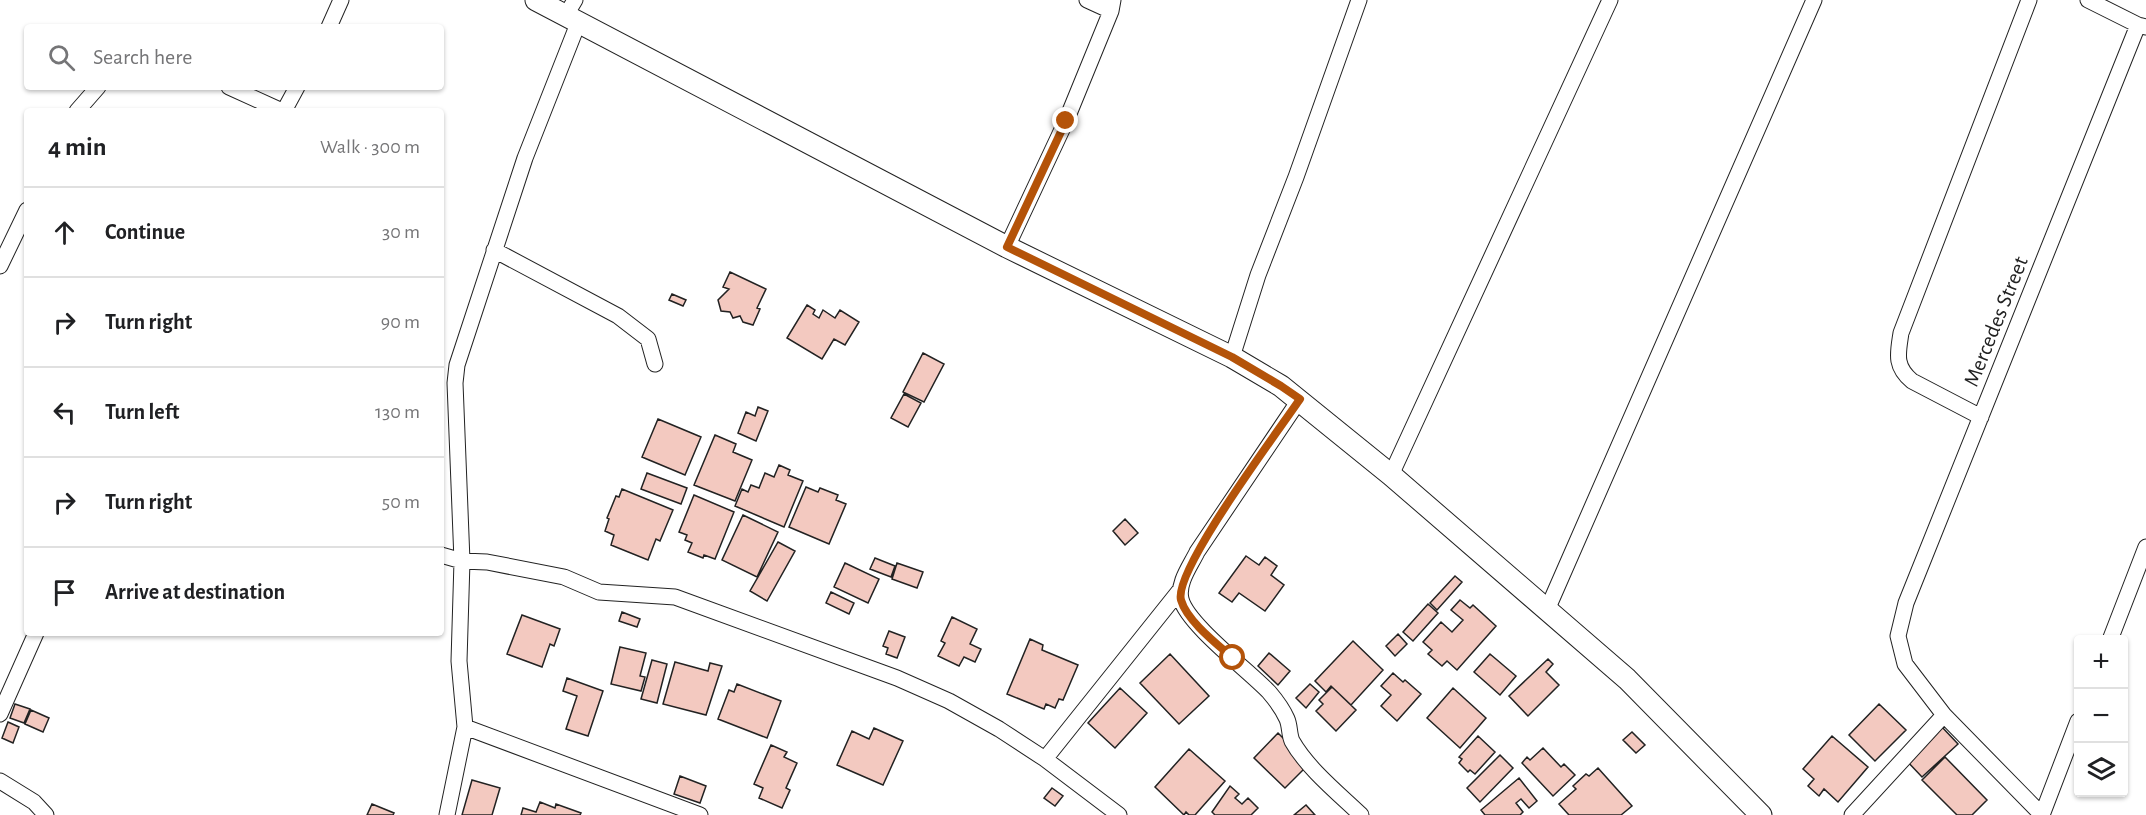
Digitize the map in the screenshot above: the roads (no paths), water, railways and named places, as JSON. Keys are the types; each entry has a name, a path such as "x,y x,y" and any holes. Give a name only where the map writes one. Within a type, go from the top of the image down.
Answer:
{"street":[{"path":"330,24 341,0"},
{"path":"536,0 573,12 1007,247 1232,357 1281,386 1300,399 1391,475 1627,680 1761,815"},
{"path":"1007,247 1066,121 1112,5 1088,0"},
{"path":"1232,357 1258,275 1296,177 1359,0"},
{"path":"1391,475 1610,0"},
{"path":"1547,610 1814,0"},
{"path":"1981,417 1925,388 1902,373 1898,356 1900,333 2029,0"},
{"path":"2088,0 2142,26"},
{"path":"447,815 465,727 459,661 462,561 455,383 457,364 573,12"},
{"name":"Mercedes Street","path":"1944,715 1905,664 1898,636 1906,603 2142,26"},
{"path":"80,108 95,90"},
{"path":"236,90 276,108"},
{"path":"285,108 295,90"},
{"path":"0,266 24,216"},
{"path":"494,250 618,315 648,339 655,364"},
{"path":"1045,759 1180,590 1188,570 1208,535 1300,399"},
{"path":"2112,635 2146,547"},
{"path":"444,556 462,561 487,562 553,575 600,592 675,597 897,678 949,701 999,729 1045,759 1119,815"},
{"path":"1180,590 1185,608 1205,633 1270,694 1288,719 1292,740 1317,772 1361,815"},
{"path":"0,714 35,636"},
{"path":"1852,815 1944,715 2042,815 2074,734"},
{"path":"465,727 700,815"},
{"path":"0,782 34,802 46,815"}]}
